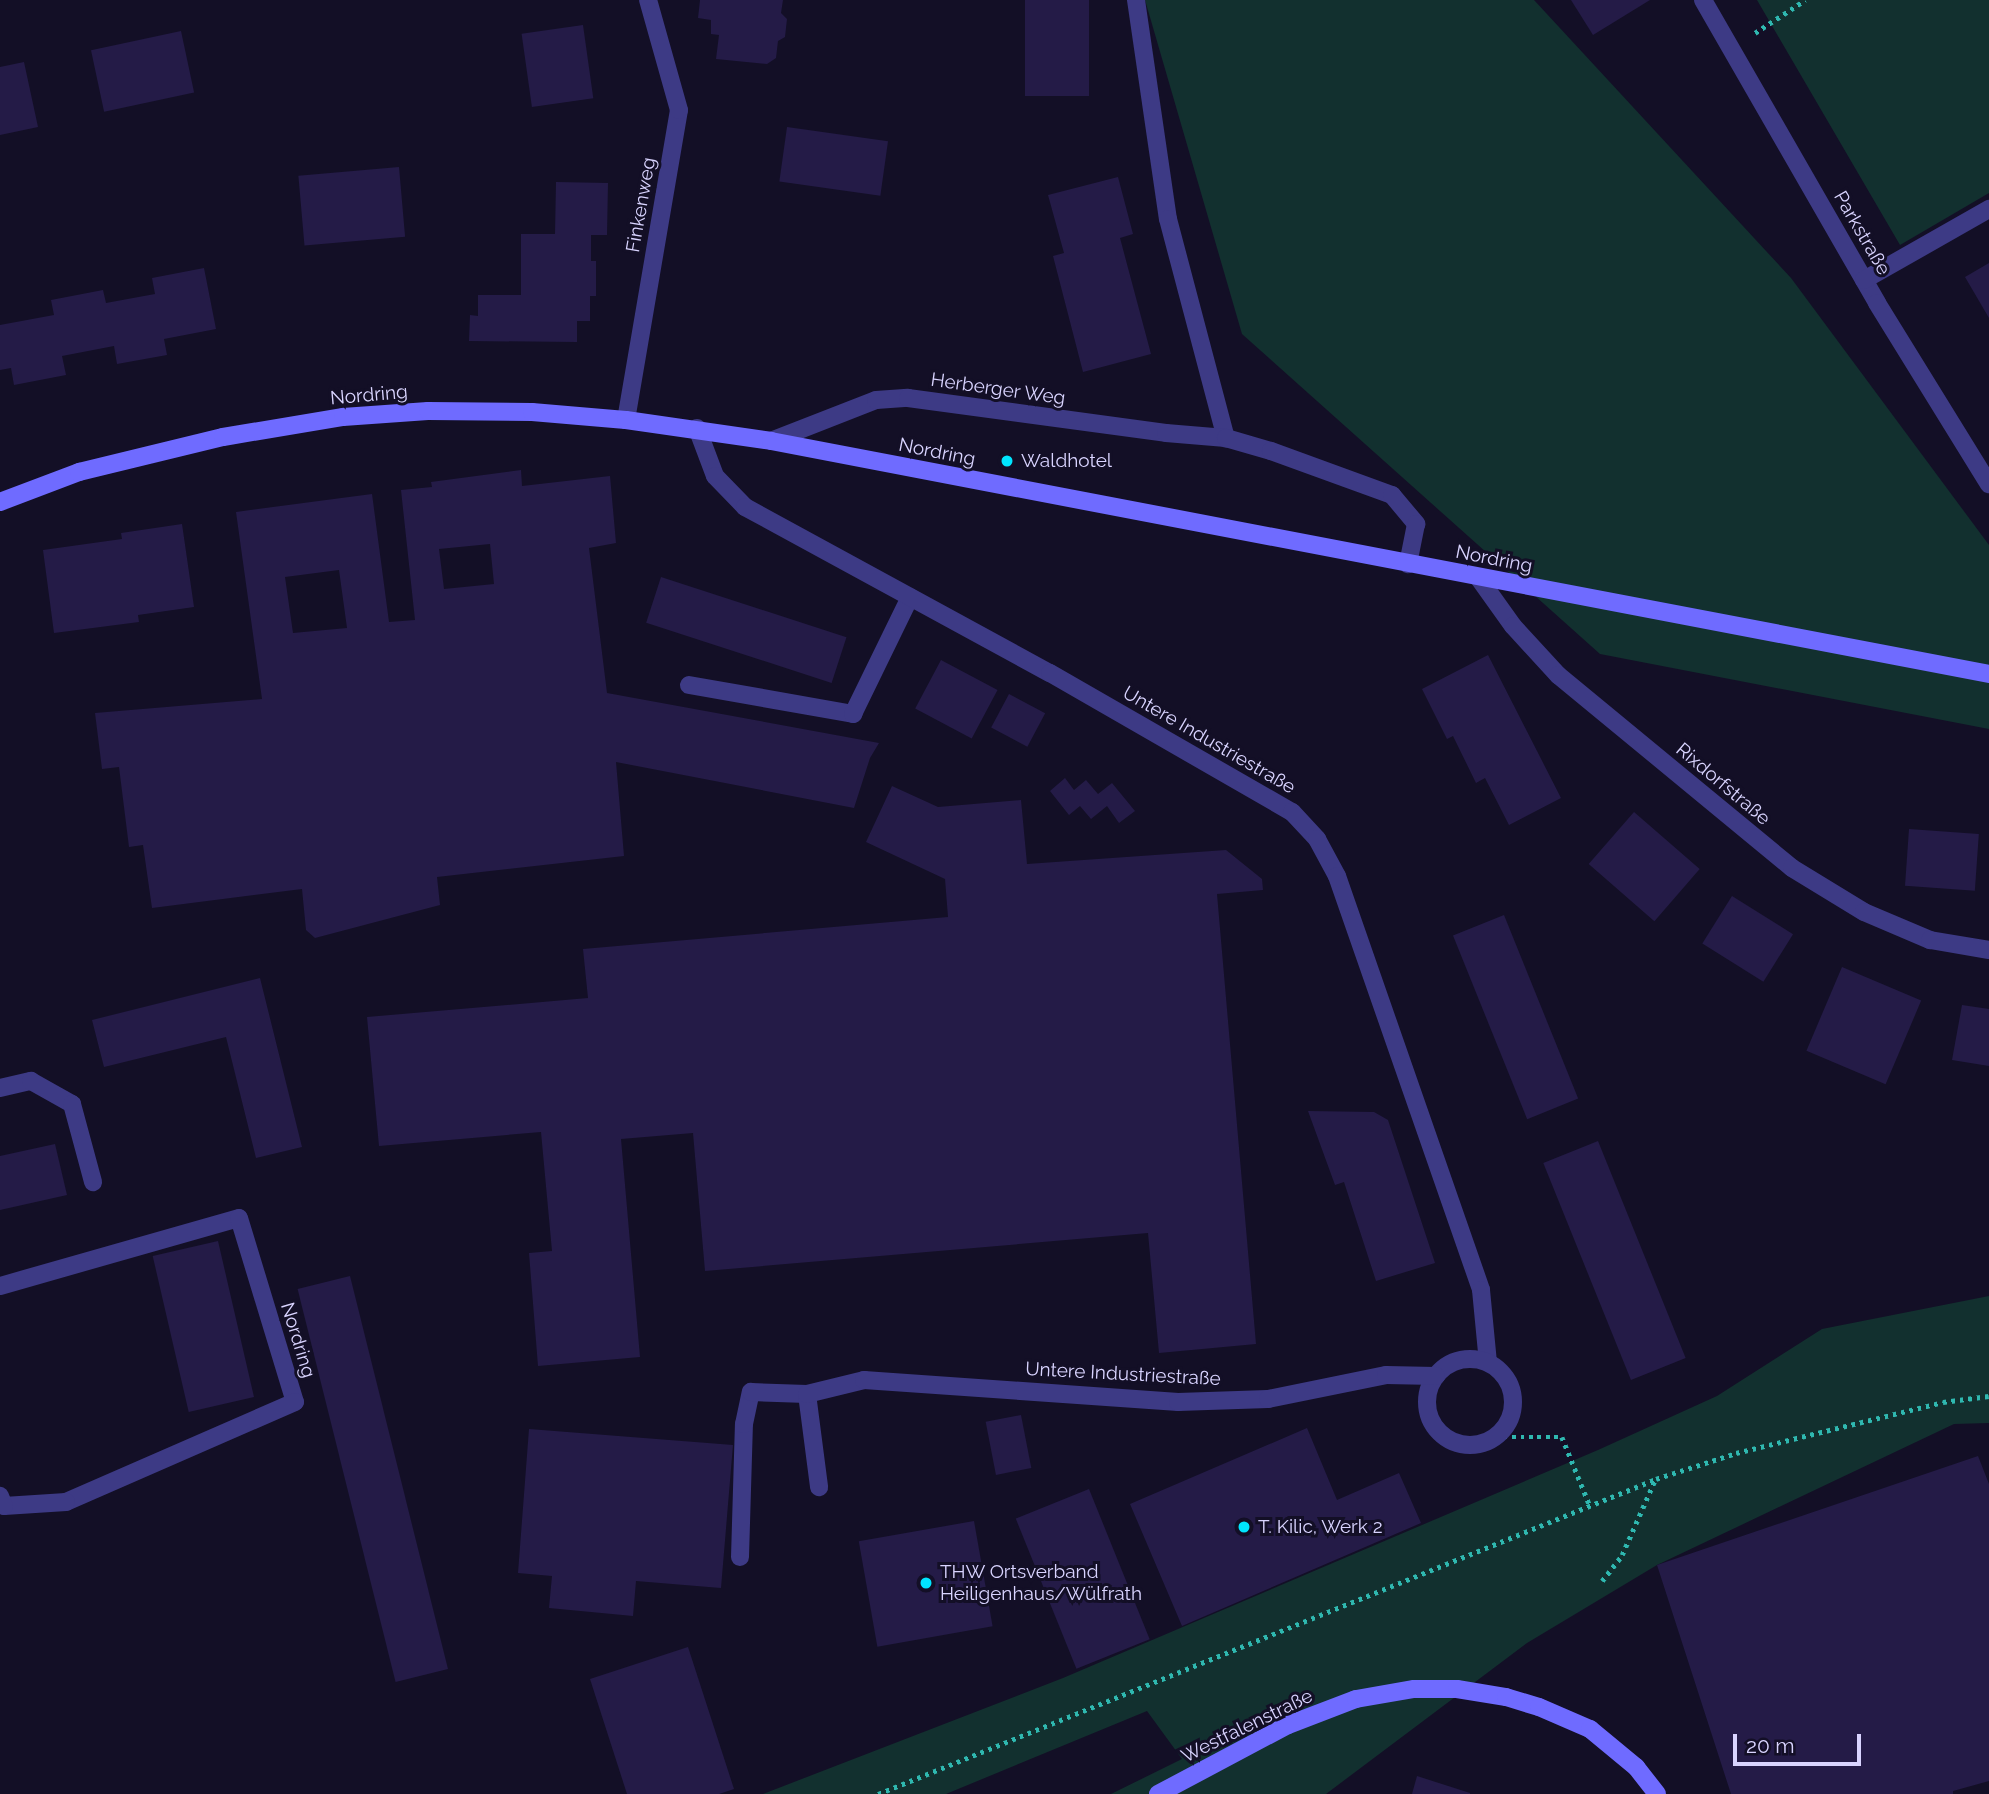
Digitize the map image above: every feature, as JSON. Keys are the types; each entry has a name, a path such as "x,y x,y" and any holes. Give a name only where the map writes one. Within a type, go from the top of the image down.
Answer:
{"street":[{"name":"Finkenweg","path":"626,420 679,110 648,0"},
{"path":"1136,0 1168,219 1226,438"},
{"name":"Parkstraße","path":"1703,0 1864,280 1989,484"},
{"path":"1864,280 1989,209"},
{"name":"Herberger Weg","path":"771,441 876,400 908,398 1166,433 1226,438 1271,451 1392,495 1416,524 1408,564"},
{"name":"Nordring","path":"0,502 79,472 223,437 344,417 428,411 532,412 626,420 697,428 771,441 1989,674"},
{"name":"Untere Industriestraße","path":"697,428 715,476 745,507 1050,673 1292,812 1317,839 1336,876 1481,1290 1488,1363 1460,1360 1446,1366 1436,1376 1386,1375 1268,1399 1178,1402 864,1380 807,1394 751,1392 744,1423 740,1557"},
{"name":"Rixdorfstraße","path":"1478,577 1513,626 1558,675 1792,868 1864,912 1930,940 1989,950"},
{"path":"689,685 853,714 910,597"},
{"path":"0,1088 31,1081 72,1104 93,1182"},
{"name":"Nordring","path":"0,1286 239,1218 295,1402 66,1502 4,1506 0,1496"},
{"path":"1436,1376 1427,1401 1435,1426 1456,1442 1469,1445 1494,1437 1511,1417 1512,1392 1499,1370 1488,1363"},
{"path":"807,1394 819,1487"},
{"name":"Westfalenstraße","path":"1158,1794 1288,1725 1356,1699 1414,1689 1457,1689 1506,1697 1577,1723 1590,1729 1636,1767 1657,1794"}],"path":[{"path":"1729,45 1771,25 1805,0"},
{"path":"878,1794 1656,1479 1737,1452 1943,1402 1989,1396"},
{"path":"1494,1437 1562,1437 1590,1506"},
{"path":"1602,1581 1622,1555 1656,1479"}],"green space":[{"path":"1145,0 1534,0 1791,278 1989,545 1989,729 1600,654 1242,334"},
{"path":"1757,0 1989,0 1989,193 1900,245"},
{"path":"1989,1296 1989,1423 1954,1424 1657,1565 1527,1643 1326,1794 1111,1794 1182,1759 1147,1711 946,1794 763,1794 1063,1678 1598,1450 1717,1396 1822,1329"}],"building":[{"path":"700,0 783,0 781,13 787,19 785,37 778,41 776,58 767,64 716,59 719,35 711,34 711,20 698,18"},
{"path":"1025,0 1089,0 1089,96 1025,96"},
{"path":"1571,0 1650,0 1593,35"},
{"path":"583,25 593,98 532,107 522,34"},
{"path":"181,31 194,93 104,112 91,50"},
{"path":"24,62 38,127 0,135 0,67"},
{"path":"787,127 888,141 880,196 779,181"},
{"path":"399,167 405,237 304,246 298,176"},
{"path":"1118,177 1133,234 1120,238 1151,354 1083,372 1053,256 1064,253 1048,195"},
{"path":"556,182 608,183 607,235 591,235 591,261 596,261 596,296 590,296 590,321 577,321 577,342 469,341 470,315 478,316 478,295 521,295 521,234 555,234"},
{"path":"1989,263 1989,318 1965,277"},
{"path":"204,268 216,329 164,339 167,355 117,364 114,346 62,356 66,375 14,385 11,368 0,370 0,325 54,315 51,300 103,290 106,303 155,294 152,278"},
{"path":"521,470 522,486 610,476 616,543 589,548 607,693 879,743 870,758 854,808 616,762 624,856 437,877 440,905 315,938 306,930 302,889 152,908 143,845 129,847 119,767 102,769 95,713 262,699 236,512 372,494 389,622 415,620 401,490 432,487 431,482","holes":["490,544 494,584 444,589 439,549","339,570 347,628 293,633 285,577"]},
{"path":"182,524 194,607 138,615 139,622 54,633 43,550 122,539 121,533"},
{"path":"661,577 846,637 832,683 646,623"},
{"path":"1488,655 1561,798 1509,825 1485,778 1476,783 1453,736 1447,739 1422,689"},
{"path":"941,660 998,690 972,739 915,709"},
{"path":"1009,694 1045,713 1027,747 991,728"},
{"path":"1065,778 1074,790 1086,780 1098,794 1112,783 1135,811 1119,823 1107,806 1091,819 1080,806 1069,815 1050,791"},
{"path":"892,786 938,807 1021,800 1027,864 1226,850 1262,879 1263,890 1217,894 1256,1344 1159,1353 1148,1233 705,1271 693,1133 621,1139 640,1357 538,1366 529,1253 552,1251 541,1132 379,1146 367,1017 588,998 583,949 948,917 945,879 866,842"},
{"path":"1634,812 1700,869 1654,921 1589,864"},
{"path":"1909,829 1979,834 1975,891 1905,886"},
{"path":"1732,896 1793,934 1763,982 1702,943"},
{"path":"1504,915 1578,1099 1527,1119 1453,936"},
{"path":"1842,967 1921,1001 1886,1084 1806,1051"},
{"path":"260,978 302,1147 256,1158 226,1037 104,1067 92,1020"},
{"path":"1962,1005 1989,1009 1989,1066 1952,1060"},
{"path":"1308,1111 1374,1112 1388,1120 1435,1263 1376,1281 1344,1182 1335,1185"},
{"path":"1598,1141 1686,1358 1631,1380 1543,1163"},
{"path":"55,1144 67,1195 0,1210 0,1156"},
{"path":"218,1241 254,1397 189,1412 153,1256"},
{"path":"350,1276 448,1669 396,1682 298,1289"},
{"path":"1021,1415 1031,1468 996,1475 986,1422"},
{"name":"T. Kilic, Werk 2","path":"1307,1428 1337,1500 1399,1473 1421,1523 1182,1626 1130,1504"},
{"path":"529,1429 733,1445 721,1588 636,1581 633,1616 549,1608 552,1576 518,1573"},
{"path":"1978,1456 1989,1484 1989,1781 1953,1791 1953,1794 1731,1794 1657,1565"},
{"path":"1089,1489 1150,1639 1076,1669 1016,1519"},
{"name":"THW Ortsverband Heiligenhaus/Wülfrath","path":"974,1521 993,1626 877,1647 859,1541"},
{"path":"688,1647 734,1789 719,1794 627,1794 590,1679"},
{"path":"1417,1776 1470,1793 1470,1794 1412,1794"}],"place":[{"name":"Waldhotel","path":"1007,461"},
{"name":"T. Kilic, Werk 2","path":"1244,1527"},
{"name":"THW Ortsverband Heiligenhaus/Wülfrath","path":"926,1583"}]}
